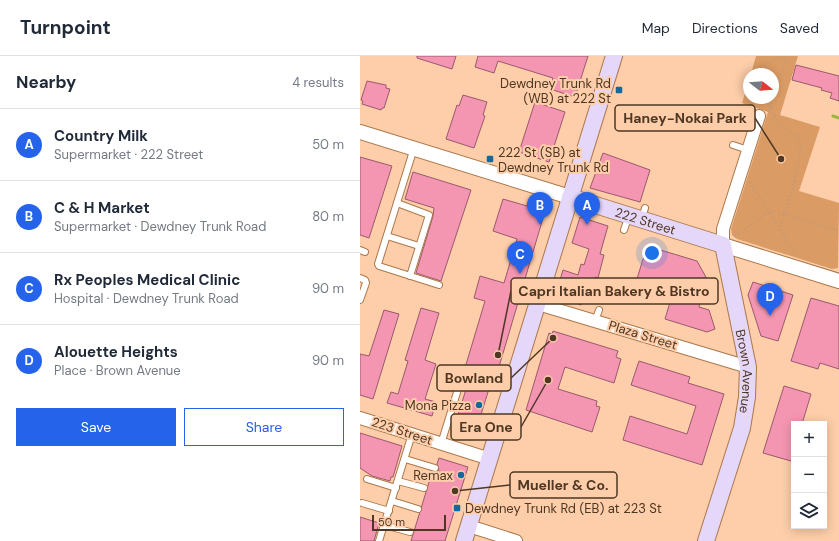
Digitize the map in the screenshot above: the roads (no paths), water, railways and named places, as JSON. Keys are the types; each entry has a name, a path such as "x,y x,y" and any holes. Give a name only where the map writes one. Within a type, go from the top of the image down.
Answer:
{"main road":[{"path":"466,534 614,56"},
{"name":"222 Street","path":"570,197 723,245"},
{"name":"Brown Avenue","path":"706,541 745,417 748,367 723,245"}],"street":[{"path":"723,245 723,229 759,116"},
{"name":"222 Street","path":"360,132 570,197"},
{"name":"222 Street","path":"723,245 839,281"},
{"name":"Plaza Street","path":"538,304 597,315 748,367"},
{"name":"223 Street","path":"360,418 490,459"},
{"path":"466,534 516,541"}],"lane":[{"path":"733,145 748,150"},
{"path":"414,148 378,265 439,285"},
{"path":"397,204 428,214 410,276"},
{"path":"387,236 419,246"},
{"path":"360,278 366,282 360,300"},
{"path":"441,444 463,373"},
{"path":"379,541 412,434"},
{"path":"405,459 435,468"},
{"path":"367,479 396,488"},
{"path":"398,481 424,488"},
{"path":"392,500 418,508"},
{"path":"362,503 389,511"},
{"path":"384,525 410,532"}],"waterway":[{"path":"833,116 839,118"}],"place":[{"name":"Dewdney Trunk Rd (WB) at 222 St","path":"619,90"},
{"name":"222 St (SB) at Dewdney Trunk Rd","path":"490,159"},
{"name":"Haney-Nokai Park","path":"781,159"},
{"name":"C & H Market","path":"540,225"},
{"name":"Country Milk","path":"587,225"},
{"name":"Rx Peoples Medical Clinic","path":"520,274"},
{"name":"Alouette Heights","path":"770,316"},
{"name":"Bowland","path":"553,338"},
{"name":"Capri Italian Bakery & Bistro","path":"498,355"},
{"name":"Era One","path":"548,380"},
{"name":"Mona Pizza","path":"479,405"},
{"name":"Remax","path":"461,475"},
{"name":"Mueller & Co.","path":"455,491"},
{"name":"Dewdney Trunk Rd (EB) at 223 St","path":"457,508"}]}
